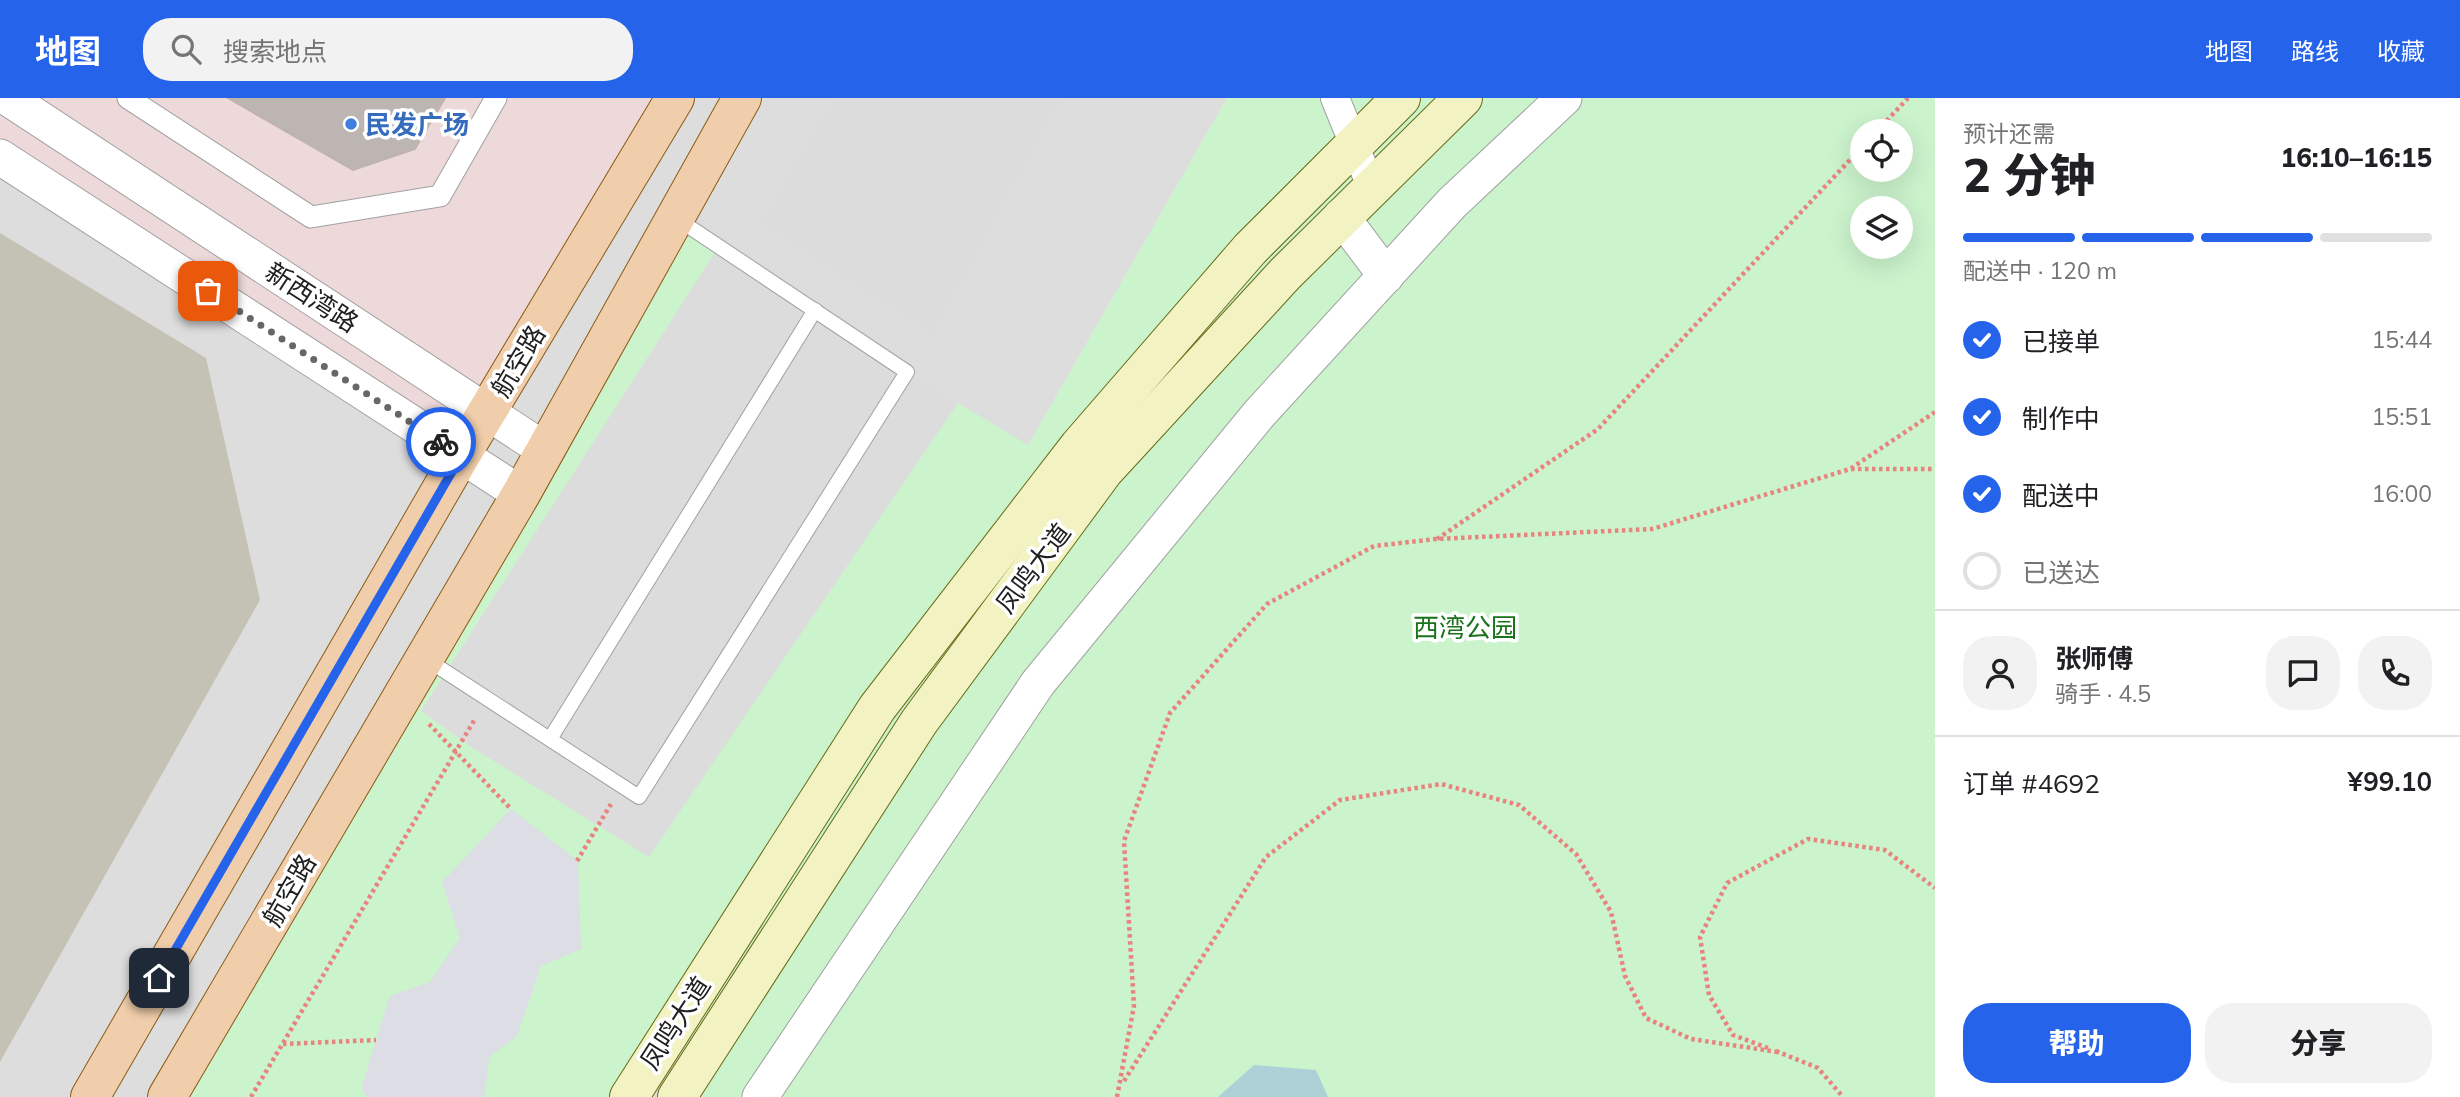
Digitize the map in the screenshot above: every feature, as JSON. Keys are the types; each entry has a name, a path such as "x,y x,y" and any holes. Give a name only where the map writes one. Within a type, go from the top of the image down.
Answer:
{"main road":[{"name":"航空路","path":"90,1097 461,456 675,98"},
{"name":"航空路","path":"167,1097 521,494 742,98"},
{"name":"凤鸣大道","path":"629,1097 877,708 1079,446 1250,249 1353,143 1401,98"},
{"name":"凤鸣大道","path":"677,1097 919,722 1104,471 1341,216 1463,98"}],"street":[{"name":"新西湾路","path":"8,98 545,450"},
{"path":"128,98 311,217 440,196 496,98"},
{"path":"1335,98 1371,186"},
{"path":"760,1097 1038,683 1259,414 1452,203 1564,98"},
{"name":"新西湾路","path":"0,157 521,494"},
{"path":"1341,216 1386,276"}],"lane":[{"path":"425,658 639,797 907,372 676,218"},
{"path":"550,739 815,310"}],"path":[{"path":"1888,119 1908,98"},
{"path":"1436,539 1598,429 1850,160"},
{"path":"1122,1084 1134,1006 1124,841 1170,713 1267,604 1374,547 1436,539 1652,530 1850,469 1935,412"},
{"path":"1850,469 1935,470"},
{"path":"402,697 511,809"},
{"path":"251,1097 488,698"},
{"path":"1117,1097 1122,1084 1266,857 1340,800 1441,784 1519,805 1576,854 1611,912 1625,976 1646,1018 1691,1039 1778,1052"},
{"path":"577,861 622,785"},
{"path":"1843,1097 1818,1068 1733,1035 1709,995 1700,937 1727,883 1808,839 1885,850 1935,888"},
{"path":"282,1044 376,1040"}],"shaded area":[{"path":"0,98 1227,98 656,1097 0,1097"},
{"path":"0,98 675,98 461,455 0,157"},
{"path":"834,98 1062,98 933,336 760,223"},
{"path":"0,233 206,358 260,600 0,1062"},
{"path":"719,246 958,403 649,857 476,750 421,711"},
{"path":"511,809 578,861 581,949 541,966 517,1036 490,1056 484,1097 366,1097 362,1086 390,996 430,982 460,938 442,882"}],"green space":[{"name":"西湾公园","path":"1227,98 1935,98 1935,1097 656,1097 867,726 629,1097 163,1097 676,218 907,372 1028,445"}],"water":[{"path":"1254,1065 1316,1070 1328,1097 1218,1097"}],"building":[{"name":"民发广场","path":"228,98 445,98 415,149 353,170"}],"way so far":[{"path":"208,291 441,442"}],"place":[{"name":"民发广场","path":"351,124"}],"route":[{"path":"159,978 461,456 441,442"}]}
